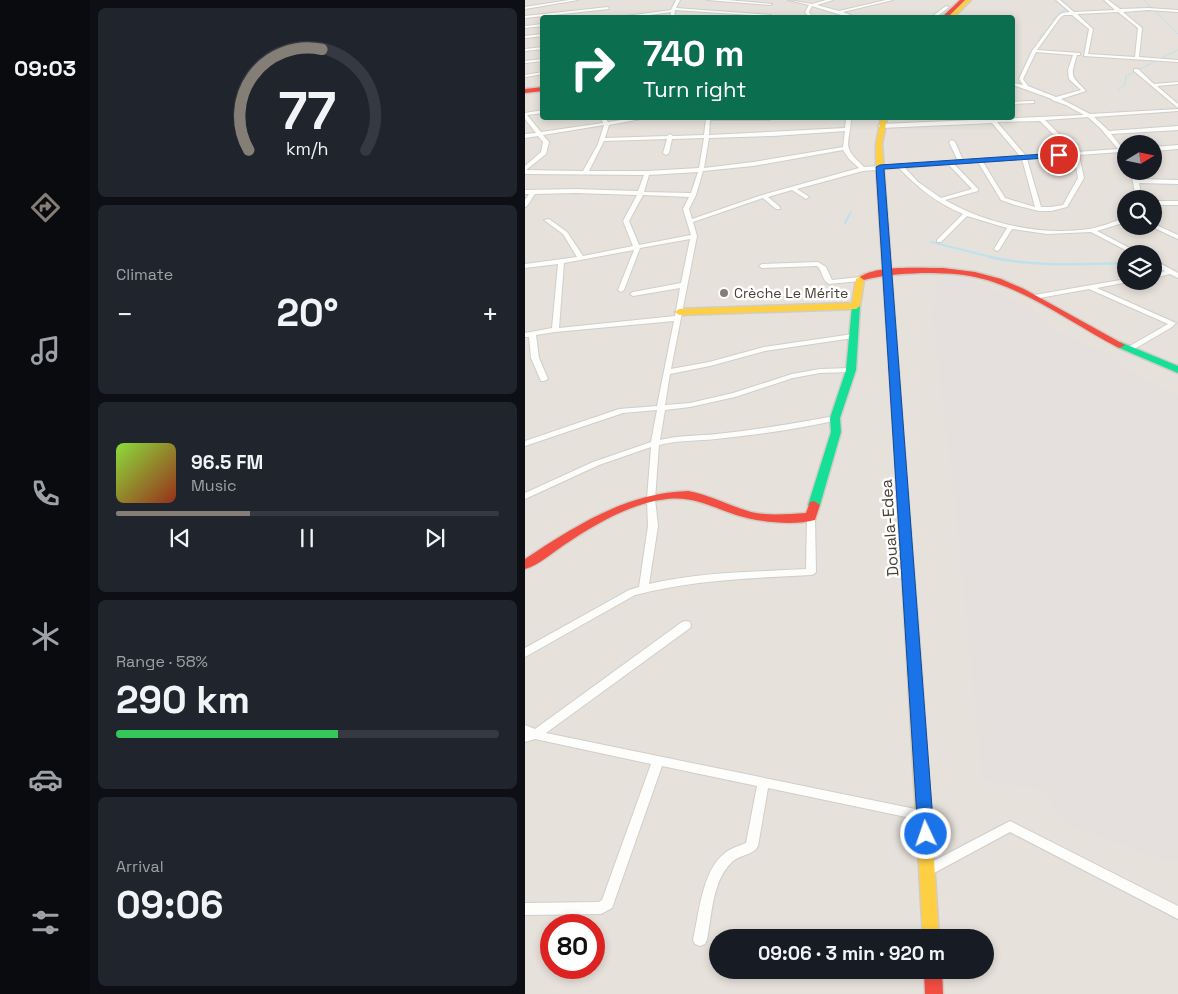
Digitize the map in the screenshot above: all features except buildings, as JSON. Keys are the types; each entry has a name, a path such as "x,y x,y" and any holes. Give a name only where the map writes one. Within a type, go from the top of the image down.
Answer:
{"main road":[{"path":"949,11 963,0"},
{"path":"949,11 969,0"},
{"path":"525,91 540,89"},
{"name":"Douala-Edea","path":"883,122 880,167 925,816 931,929"},
{"path":"525,565 619,509 651,498 685,494 751,516 811,517 836,432 835,418 851,370 860,279 888,273 936,270 973,272 1003,281 1112,342 1157,358 1178,370"},
{"path":"678,315 856,306"},
{"path":"933,979 934,994"}],"street":[{"path":"525,8 576,0"},
{"path":"608,15 609,0"},
{"path":"672,15 678,0"},
{"path":"709,0 770,2 769,15"},
{"path":"790,0 848,15"},
{"path":"809,15 807,12 811,5 831,0"},
{"path":"840,12 891,0"},
{"path":"1058,0 1091,29 1086,55"},
{"path":"1106,0 1136,24 1141,32 1137,58"},
{"path":"543,15 608,8"},
{"path":"1026,86 1021,79 1033,51 1059,17 1072,13 1117,10 1160,9 1178,11"},
{"path":"636,15 673,10 753,15"},
{"path":"525,17 540,15"},
{"path":"525,28 540,26"},
{"path":"525,38 540,36"},
{"path":"525,50 540,48"},
{"path":"1033,51 1178,61"},
{"path":"1054,98 1084,91 1071,79 1071,62 1075,54"},
{"path":"525,62 540,60"},
{"path":"1166,61 1172,65"},
{"path":"1136,70 1178,108"},
{"path":"525,76 540,74"},
{"path":"1015,84 1026,86 1090,115 1117,143"},
{"path":"1153,85 1178,84"},
{"path":"1015,103 1032,102"},
{"path":"1015,119 1041,119 1178,108"},
{"path":"525,170 545,151 546,140 525,115 540,112"},
{"path":"980,161 1003,199 1039,209 1056,209 1065,206 1081,178 1077,154 1041,119"},
{"path":"604,120 607,124"},
{"path":"525,136 631,120"},
{"path":"644,588 653,526 651,498 655,444 694,236 686,209 693,195 701,170 709,120"},
{"path":"849,120 845,148 851,158 863,169"},
{"path":"883,122 945,120"},
{"path":"993,120 1024,157 1039,209"},
{"path":"585,171 602,140 607,124"},
{"path":"1108,133 1178,128"},
{"path":"602,140 671,136 773,134 847,129"},
{"path":"667,154 671,136"},
{"path":"952,142 961,162"},
{"path":"1163,148 1178,147"},
{"path":"525,170 647,173 701,170 748,165 845,148"},
{"path":"691,221 765,196 863,169 1117,151"},
{"path":"939,200 976,190 950,163"},
{"path":"900,166 915,183 939,200 967,213 1010,228 1033,232 1093,231 1117,223"},
{"path":"621,290 637,250 626,224 640,194 647,173"},
{"path":"1138,190 1137,181 1178,182"},
{"path":"792,188 805,197"},
{"path":"525,192 570,191 693,195"},
{"path":"525,205 533,192"},
{"path":"765,196 778,208"},
{"path":"1162,203 1178,203"},
{"path":"939,241 967,213"},
{"path":"547,220 565,233 581,258"},
{"path":"997,249 1010,228"},
{"path":"1162,230 1178,237"},
{"path":"1093,231 1120,245"},
{"path":"525,266 561,262 635,246 694,236"},
{"path":"555,330 561,262"},
{"path":"762,266 818,264 824,268 829,282 860,279"},
{"path":"1162,267 1175,274"},
{"path":"1162,275 1175,274"},
{"path":"1034,297 1117,283"},
{"path":"633,294 684,285"},
{"path":"1091,288 1172,323 1131,349"},
{"path":"544,379 528,334 678,315"},
{"path":"667,372 710,364 764,349 853,336"},
{"path":"525,444 622,411 662,408 735,395 792,376 820,370 851,370"},
{"path":"525,496 606,460 655,444 684,438 713,437 806,424 835,418"},
{"path":"525,653 632,592 644,588 718,578 811,572 811,517"},
{"path":"528,734 642,659 686,625"},
{"path":"528,734 925,816"},
{"path":"525,909 601,908 607,904 658,761"},
{"path":"700,940 710,891 717,873 728,858 752,846 763,783"},
{"path":"928,870 1010,826 1178,913"}],"shaded area":[{"path":"525,0 1178,0 1178,994 525,994"},
{"path":"939,277 969,278 1029,307 1052,329 1109,354 1131,372 1178,396 1178,862 1166,862 1065,823 1040,788 983,781 951,469 932,312"}],"waterway":[{"path":"1144,0 1178,34"},
{"path":"1052,20 1065,9 1059,4"},
{"path":"1133,25 1138,30"},
{"path":"1118,90 1125,85 1126,76 1178,50"},
{"path":"1092,54 1118,56"},
{"path":"1160,109 1168,109"},
{"path":"1168,112 1151,113 1178,111"},
{"path":"693,187 695,180"},
{"path":"845,223 851,212"},
{"path":"931,242 993,258"},
{"path":"993,258 1041,264 1117,263"},
{"path":"1162,265 1168,268"}],"traffic: fast":[{"path":"814,505 836,432 835,418 851,370 856,306"},
{"path":"1120,345 1178,370"},
{"path":"899,443 915,676"}],"traffic: slow":[{"path":"952,15 969,0"},
{"path":"884,120 879,144 880,167 899,443"},
{"path":"679,312 856,306 860,279 864,277"},
{"path":"915,676 930,929"}],"traffic: jam":[{"path":"946,15 963,0"},
{"path":"525,91 540,89"},
{"path":"864,277 880,273 943,270 972,274 998,281 1021,291 1120,345"},
{"path":"525,565 602,517 624,507 667,495 696,496 758,517 811,517 814,505"},
{"path":"933,979 934,994"}],"place":[{"name":"Crèche Le Mérite","path":"724,293"}],"route":[{"path":"926,834 880,167 1059,155"}]}
